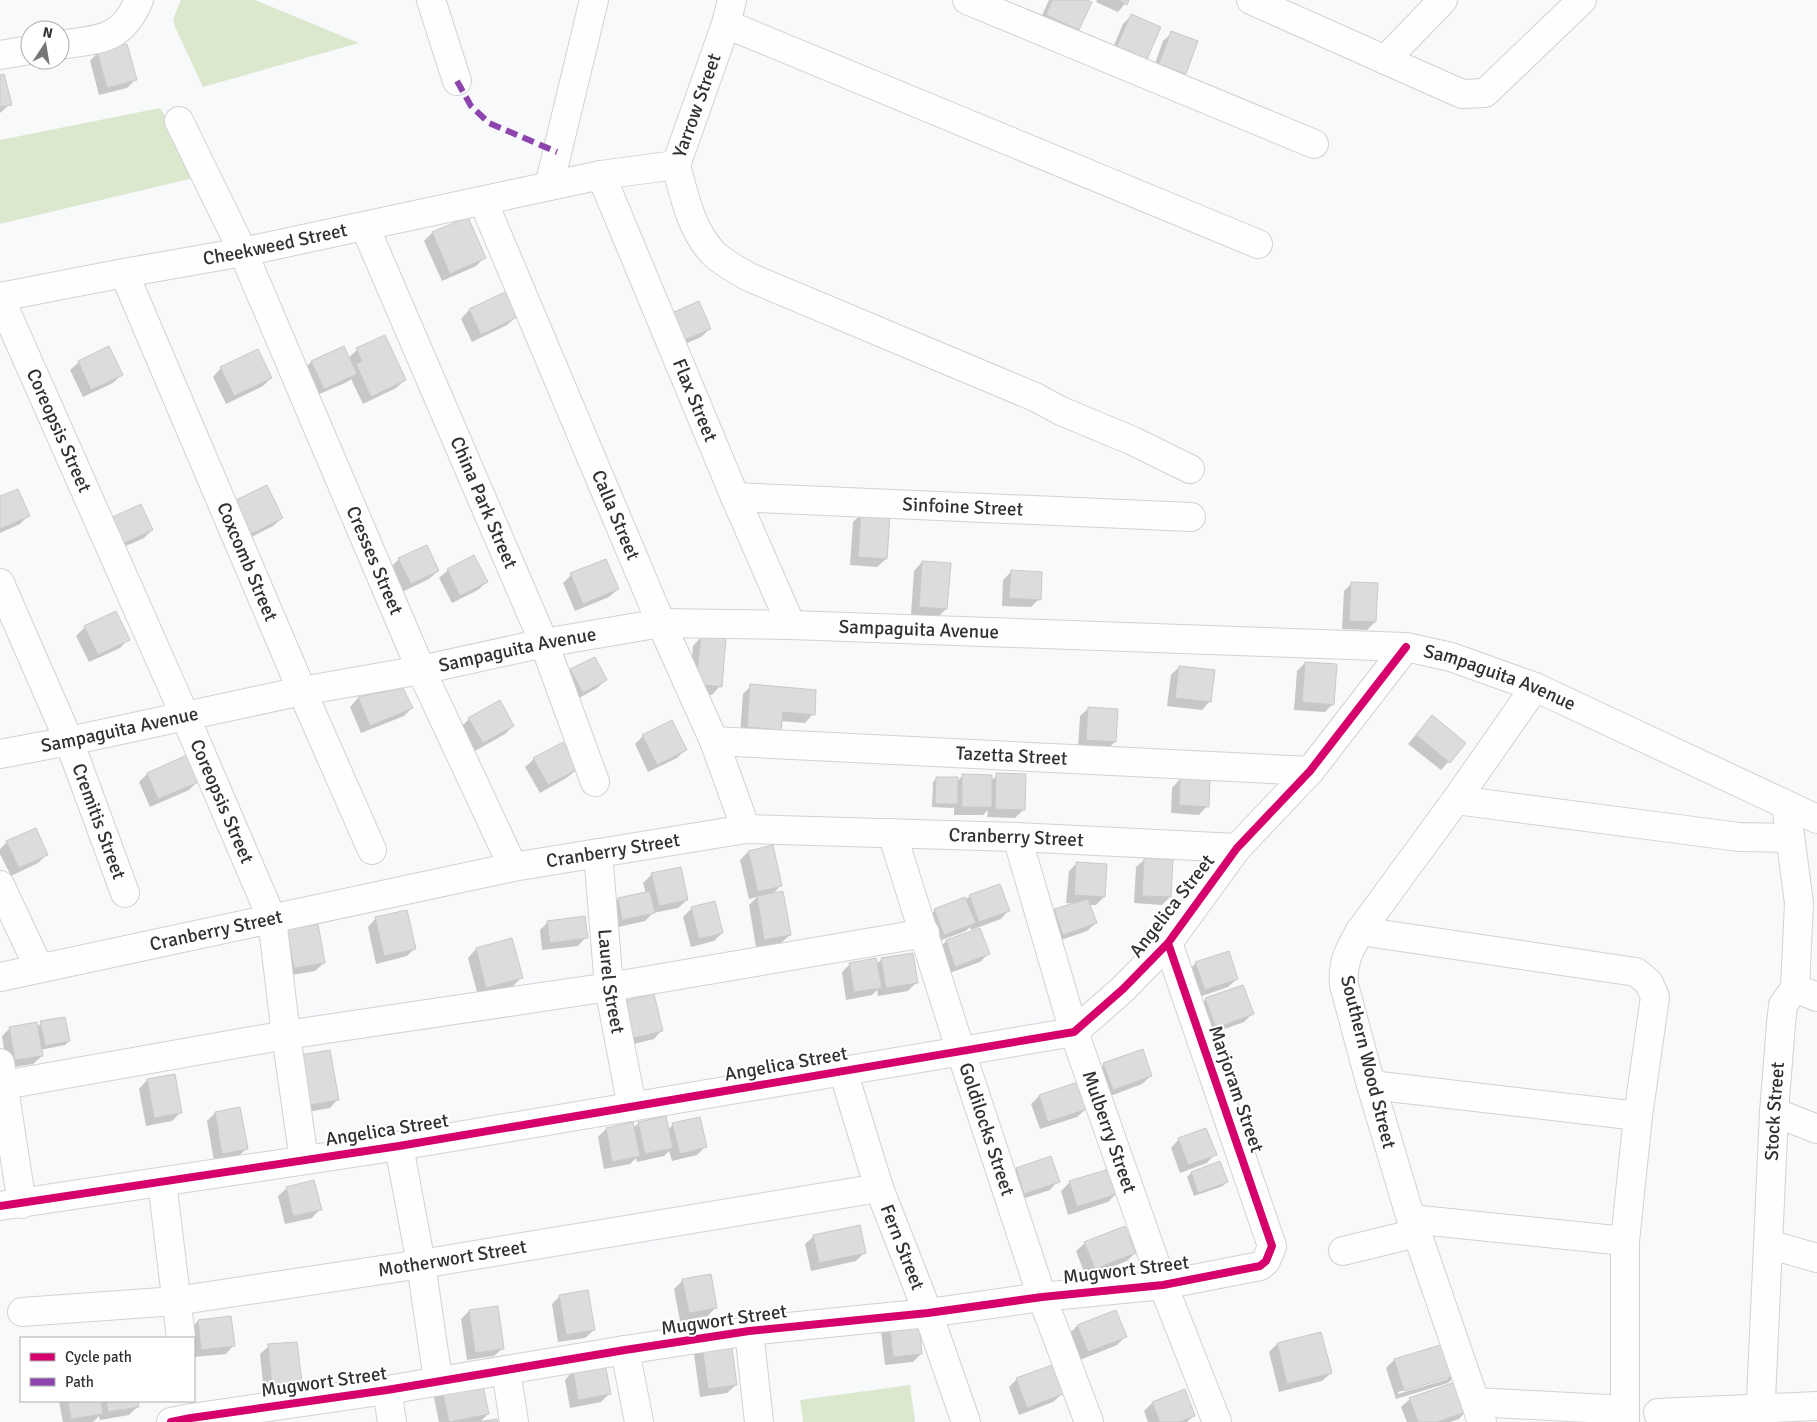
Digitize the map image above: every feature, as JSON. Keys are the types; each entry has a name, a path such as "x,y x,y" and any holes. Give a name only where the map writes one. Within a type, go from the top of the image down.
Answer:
{"street":[{"path":"431,0 457,81"},
{"path":"549,186 594,0"},
{"path":"967,0 1314,144"},
{"path":"1251,0 1462,94 1485,93 1582,0"},
{"path":"70,43 106,37 119,30 130,3"},
{"path":"1385,60 1433,3"},
{"path":"729,12 1258,244"},
{"name":"Yarrow Street","path":"601,175 676,165 729,12"},
{"path":"0,55 20,52"},
{"name":"Cresses Street","path":"179,121 243,252 421,670 513,866"},
{"path":"676,165 686,202 698,234 714,254 728,265 749,276 1035,397 1061,411 1133,441 1190,469"},
{"name":"Cheekweed Street","path":"0,298 124,273 243,252 601,175"},
{"name":"Flax Street","path":"601,175 735,497 792,625"},
{"name":"Calla Street","path":"483,201 661,624 714,741 746,829"},
{"name":"China Park Street","path":"364,226 544,643 595,782"},
{"name":"Coxcomb Street","path":"124,273 372,850"},
{"name":"Coreopsis Street","path":"0,298 185,716 272,919 304,1160"},
{"name":"Sinfoine Street","path":"735,497 1191,517"},
{"name":"Cremitis Street","path":"0,583 69,741 125,893"},
{"name":"Sampaguita Avenue","path":"0,754 69,741 302,690 421,670 544,643 661,624 792,625 1406,647 1451,657 1535,687 1817,819"},
{"name":"Angelica Street","path":"11,1205 399,1146 1074,1032 1123,989 1168,943 1237,848 1310,770 1406,647"},
{"name":"Southern Wood Street","path":"1479,1412 1414,1226 1371,1084 1344,985 1343,971 1348,952 1360,931 1456,800 1535,687"},
{"name":"Tazetta Street","path":"714,741 1310,770"},
{"path":"1456,800 1739,837 1790,838"},
{"name":"Stock Street","path":"1761,1416 1774,1112 1783,1005 1806,993 1799,903 1786,805"},
{"name":"Cranberry Street","path":"0,977 513,866 746,829 1017,837 1237,848"},
{"name":"Goldilocks Street","path":"892,833 961,1052 1042,1296 1088,1422"},
{"name":"Mulberry Street","path":"1017,837 1074,1032 1163,1284 1217,1422"},
{"name":"Laurel Street","path":"598,853 609,986 632,1107"},
{"path":"0,885 39,968"},
{"path":"1360,931 1636,972 1649,982 1655,997 1638,1116 1625,1241 1625,1416 1479,1412"},
{"path":"11,1205 2,1074 286,1035 609,986 925,933"},
{"name":"Marjoram Street","path":"1168,943 1272,1246"},
{"name":"Fern Street","path":"843,1071 879,1188 928,1313 966,1422"},
{"path":"1371,1084 1638,1116"},
{"path":"1774,1112 1817,1129"},
{"path":"399,1146 421,1264 438,1380"},
{"path":"162,1182 181,1337"},
{"name":"Motherwort Street","path":"22,1312 176,1301 421,1264 879,1188"},
{"path":"1343,1251 1414,1226 1625,1241"},
{"path":"1768,1244 1817,1258"},
{"name":"Mugwort Street","path":"184,1413 387,1390 438,1380 749,1331 928,1313 1042,1296 1163,1284 1260,1266 1270,1255 1272,1246"},
{"path":"749,1331 759,1422"},
{"path":"625,1350 639,1422"},
{"path":"506,1370 514,1422"},
{"path":"387,1390 392,1422"},
{"path":"1658,1413 1761,1416 1817,1406"}],"green space":[{"path":"181,0 255,0 359,43 203,87 175,27 173,19"},
{"path":"160,108 202,176 0,224 0,140"},
{"path":"910,1385 915,1422 803,1422 800,1400"}],"building":[{"path":"1052,0 1086,0 1092,2 1079,30 1046,15"},
{"path":"1117,0 1129,0 1127,5"},
{"path":"1131,14 1161,27 1147,59 1117,46"},
{"path":"1171,31 1198,41 1186,74 1159,64"},
{"path":"127,44 137,80 107,88 97,51"},
{"path":"4,74 12,105 0,107 0,75"},
{"path":"468,217 486,258 450,274 432,232"},
{"path":"505,292 517,317 481,335 469,309"},
{"path":"699,301 711,329 677,343 665,316"},
{"path":"385,335 406,380 371,397 356,364 362,361 356,348"},
{"path":"109,346 123,375 91,390 78,361"},
{"path":"344,346 357,374 324,389 311,361"},
{"path":"258,349 272,378 234,396 220,367"},
{"path":"267,485 283,518 251,534 234,501"},
{"path":"18,489 30,516 0,529 0,496"},
{"path":"141,504 153,530 118,546 106,520"},
{"path":"861,513 890,515 887,559 858,557"},
{"path":"427,545 439,571 411,584 398,558"},
{"path":"474,555 488,582 460,596 447,569"},
{"path":"606,559 619,589 583,604 570,573"},
{"path":"922,561 951,563 947,609 919,607"},
{"path":"1011,570 1042,572 1041,600 1009,598"},
{"path":"1351,582 1378,583 1376,622 1349,621"},
{"path":"116,611 130,640 98,655 84,626"},
{"path":"701,636 726,638 722,687 696,684"},
{"path":"595,657 607,680 583,693 570,669"},
{"path":"1305,662 1337,664 1334,705 1302,702"},
{"path":"1179,666 1215,670 1211,702 1175,698"},
{"path":"750,684 816,690 815,715 783,712 781,730 747,727"},
{"path":"403,688 413,708 370,726 358,697"},
{"path":"500,700 514,726 483,743 468,718"},
{"path":"1088,707 1118,709 1116,742 1086,740"},
{"path":"1432,715 1466,743 1450,763 1416,735"},
{"path":"672,720 687,750 657,765 642,735"},
{"path":"563,742 578,769 548,785 533,758"},
{"path":"187,755 199,782 158,799 147,773"},
{"path":"996,773 1026,774 1025,810 995,809"},
{"path":"962,774 992,775 992,807 962,807"},
{"path":"936,777 958,777 958,804 935,804"},
{"path":"1180,778 1210,780 1209,807 1179,805"},
{"path":"36,828 48,855 19,868 6,841"},
{"path":"773,845 782,886 758,892 748,851"},
{"path":"1144,858 1173,860 1171,897 1142,896"},
{"path":"1076,862 1107,864 1105,897 1074,895"},
{"path":"681,867 688,900 659,906 651,873"},
{"path":"1000,884 1010,911 979,922 969,895"},
{"path":"650,891 655,913 622,920 618,898"},
{"path":"783,891 791,935 764,940 757,896"},
{"path":"965,897 976,923 944,935 934,909"},
{"path":"1088,899 1097,923 1063,935 1054,909"},
{"path":"715,901 723,933 699,939 691,907"},
{"path":"407,910 416,949 384,956 375,917"},
{"path":"585,916 588,938 550,943 547,921"},
{"path":"318,924 325,963 294,968 287,929"},
{"path":"980,928 990,954 955,967 946,940"},
{"path":"512,938 523,978 486,988 476,948"},
{"path":"1229,951 1238,979 1205,990 1195,962"},
{"path":"913,953 918,983 886,988 881,958"},
{"path":"876,958 882,988 854,992 849,963"},
{"path":"1243,985 1254,1014 1216,1028 1205,998"},
{"path":"654,994 663,1031 634,1038 624,1001"},
{"path":"65,1017 70,1041 45,1046 40,1021"},
{"path":"37,1022 43,1056 15,1060 9,1027"},
{"path":"1143,1049 1152,1076 1113,1090 1103,1063"},
{"path":"330,1050 339,1100 310,1105 300,1055"},
{"path":"175,1074 182,1113 154,1118 147,1079"},
{"path":"1078,1082 1087,1109 1048,1122 1039,1095"},
{"path":"240,1107 248,1149 222,1154 215,1112"},
{"path":"666,1116 673,1148 645,1154 638,1122"},
{"path":"700,1117 707,1147 680,1154 672,1123"},
{"path":"633,1122 640,1156 612,1162 606,1128"},
{"path":"1206,1128 1217,1155 1188,1165 1178,1138"},
{"path":"1051,1156 1060,1182 1024,1194 1016,1168"},
{"path":"1220,1161 1228,1182 1198,1193 1191,1172"},
{"path":"1109,1169 1117,1194 1077,1207 1069,1181"},
{"path":"314,1180 322,1210 293,1216 286,1187"},
{"path":"860,1225 866,1253 819,1263 813,1235"},
{"path":"1125,1226 1136,1253 1095,1269 1084,1242"},
{"path":"711,1274 717,1308 689,1313 682,1279"},
{"path":"588,1290 595,1330 566,1335 559,1295"},
{"path":"498,1306 504,1349 475,1353 469,1310"},
{"path":"1116,1310 1127,1337 1088,1352 1077,1325"},
{"path":"231,1316 235,1346 201,1350 198,1320"},
{"path":"919,1319 922,1354 893,1357 889,1321"},
{"path":"1321,1332 1332,1373 1287,1384 1277,1343"},
{"path":"731,1341 737,1385 708,1389 702,1345"},
{"path":"297,1342 302,1382 272,1386 268,1344"},
{"path":"1447,1343 1457,1375 1404,1391 1394,1359"},
{"path":"605,1364 611,1394 578,1400 573,1370"},
{"path":"1052,1365 1063,1394 1027,1408 1016,1378"},
{"path":"482,1381 489,1414 449,1422 442,1389"},
{"path":"1458,1381 1469,1411 1437,1422 1418,1422 1409,1398"},
{"path":"1185,1389 1195,1416 1179,1422 1160,1422 1152,1402"},
{"path":"68,1402 101,1402 103,1414 71,1419"},
{"path":"106,1402 138,1402 139,1407 108,1412"},
{"path":"497,1419 498,1422 477,1422"}],"marked path":[{"path":"457,81 471,106 489,123 557,152"}],"cycle path":[{"path":"0,1206 399,1146 1074,1032 1123,989 1168,943 1237,848 1310,771 1406,647"},
{"path":"171,1422 387,1390 749,1331 928,1313 1042,1297 1163,1285 1260,1266 1266,1261 1272,1246 1168,943"}]}
